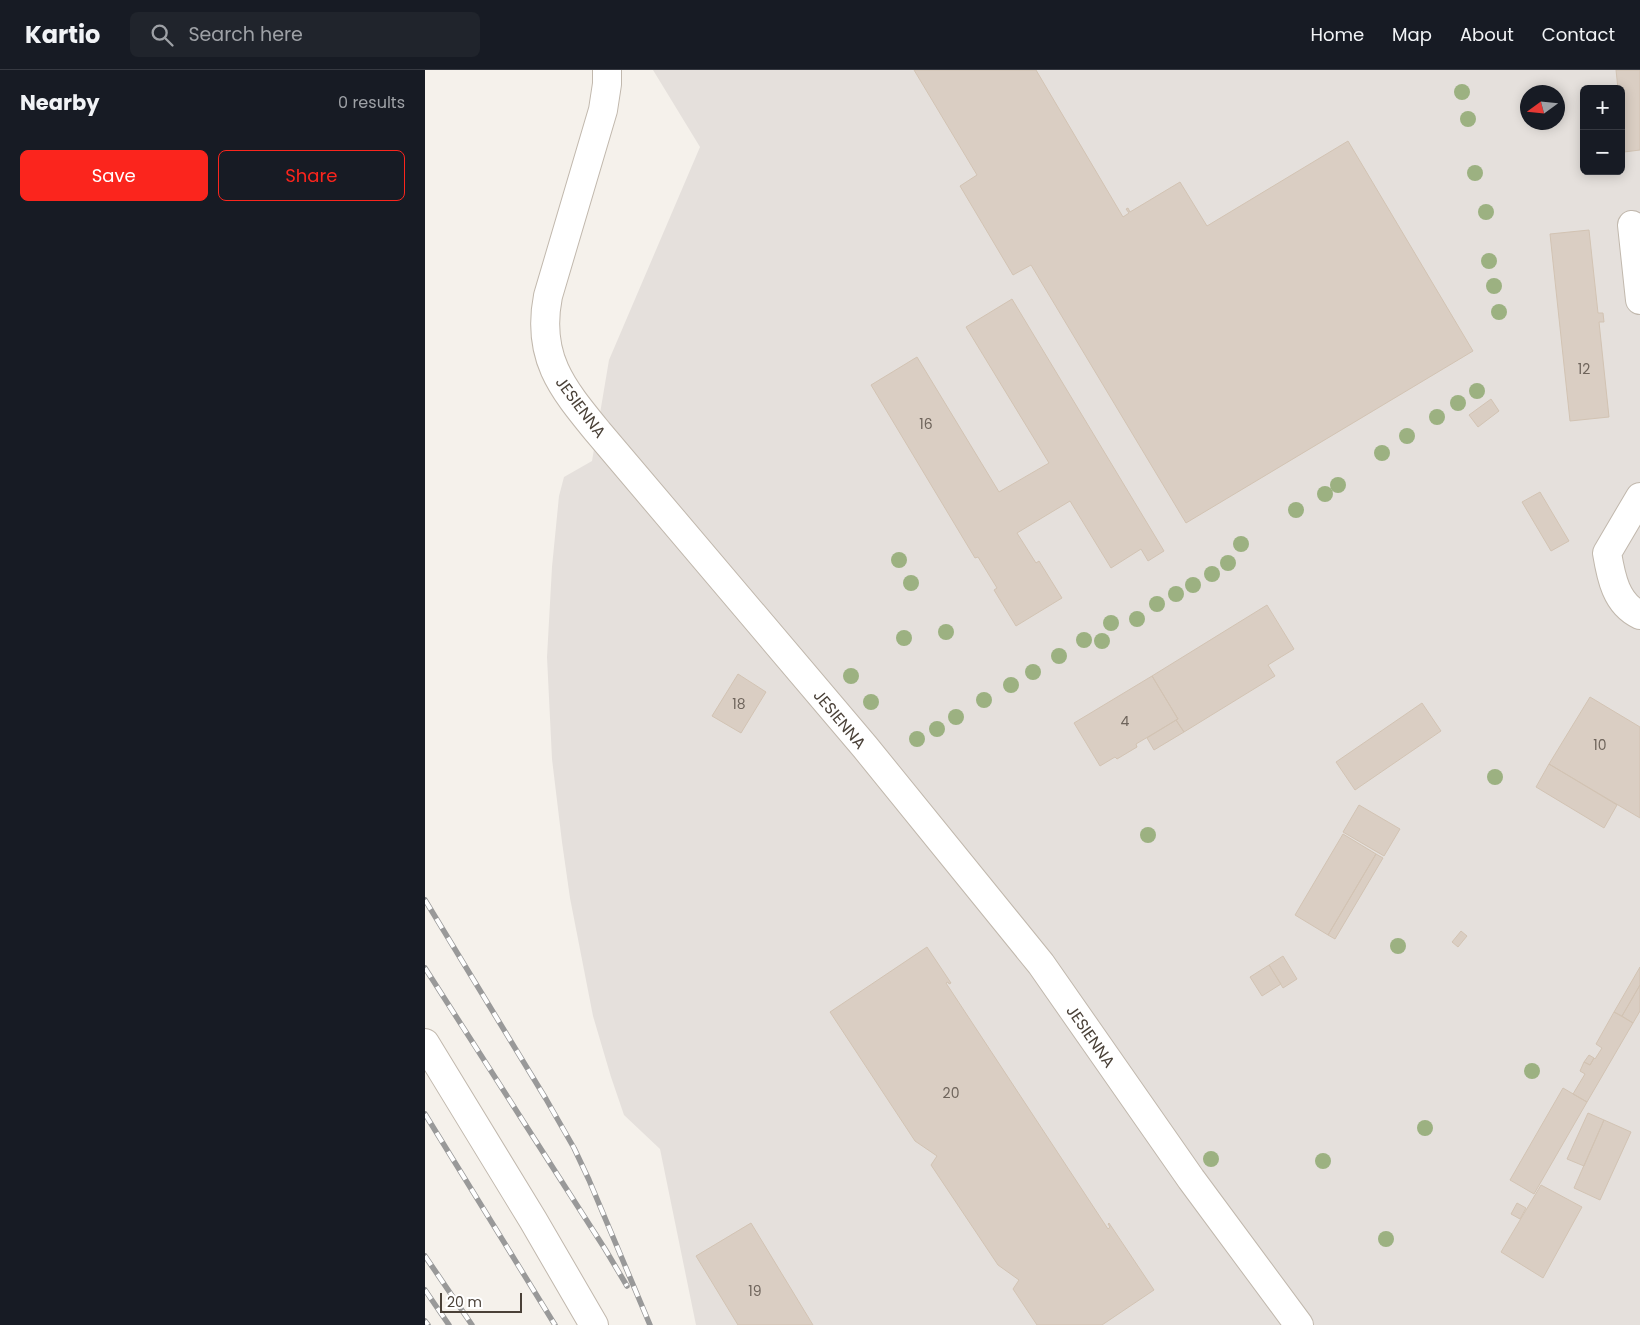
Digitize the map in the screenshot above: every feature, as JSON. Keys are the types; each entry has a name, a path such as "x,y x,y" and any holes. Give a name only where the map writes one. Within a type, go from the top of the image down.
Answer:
{"street":[{"name":"JESIENNA","path":"607,70 603,110 548,296 545,320 547,344 557,375 569,396 598,432 865,747 1041,964 1191,1179 1299,1325"},
{"path":"1632,225 1640,300"},
{"path":"1640,497 1607,553 1611,576 1620,599 1635,613 1640,615"},
{"path":"425,1044 533,1220 593,1325"}],"shaded area":[{"path":"653,70 1640,70 1640,1325 696,1325 660,1149 624,1115 593,1016 570,898 552,759 547,657 552,567 559,496 564,477 592,461 609,360 700,147"}],"building":[{"path":"914,70 1036,70 1123,217 1129,213 1126,209 1128,208 1130,212 1180,182 1207,226 1348,141 1473,351 1186,523 1031,265 1013,275 960,186 977,175"},
{"path":"1616,70 1640,70 1640,150 1625,152 1625,85 1618,85"},
{"path":"1589,230 1598,313 1603,313 1604,322 1599,322 1609,417 1570,421 1550,234"},
{"path":"1012,299 1164,551 1148,561 1141,549 1111,568 1070,501 1017,533 1036,563 1039,561 1062,598 1016,626 994,590 997,588 978,557 975,558 871,385 917,357 999,492 1049,463 966,327"},
{"path":"1491,399 1499,411 1478,427 1469,415"},
{"path":"1540,492 1569,541 1551,551 1522,502"},
{"path":"1267,605 1294,649 1268,665 1275,676 1184,732 1152,676"},
{"path":"738,674 766,692 741,733 712,716"},
{"path":"1152,676 1178,719 1136,744 1137,747 1117,759 1115,757 1100,766 1074,723"},
{"path":"1590,697 1640,727 1640,818 1549,764"},
{"path":"1422,703 1441,731 1355,790 1336,762"},
{"path":"1176,720 1184,732 1154,750 1147,738"},
{"path":"1549,764 1617,805 1604,828 1536,787"},
{"path":"1359,805 1400,829 1384,856 1343,832"},
{"path":"1343,834 1376,854 1328,935 1295,915"},
{"path":"1376,854 1383,858 1335,939 1328,935"},
{"path":"1461,931 1467,936 1458,947 1452,942"},
{"path":"927,947 951,983 946,983 1108,1229 1110,1227 1109,1223 1154,1290 1102,1325 1037,1325 1013,1289 1019,1280 998,1265 931,1165 937,1156 915,1141 830,1012"},
{"path":"1283,956 1297,979 1283,988 1269,965"},
{"path":"1269,965 1281,984 1262,996 1250,977"},
{"path":"1640,967 1640,985 1622,1016 1614,1012"},
{"path":"1640,985 1640,1011 1633,1023 1622,1016"},
{"path":"1614,1012 1633,1023 1587,1102 1573,1094 1585,1074 1580,1071 1584,1062 1590,1065 1602,1048 1596,1044"},
{"path":"1589,1055 1594,1058 1590,1065 1584,1062"},
{"path":"1563,1088 1587,1102 1534,1194 1510,1180"},
{"path":"1588,1113 1604,1120 1584,1166 1567,1159"},
{"path":"1604,1120 1631,1132 1600,1200 1574,1188"},
{"path":"1541,1185 1582,1207 1543,1278 1501,1252"},
{"path":"1517,1203 1526,1208 1520,1219 1511,1214"},
{"path":"751,1223 813,1325 738,1325 696,1256"}],"railway":[{"path":"425,900 574,1148 650,1325"},
{"path":"425,968 627,1286"},
{"path":"425,1114 555,1325"},
{"path":"425,1256 472,1325"},
{"path":"425,1290 449,1325"},
{"path":"425,1321 428,1325"}]}
